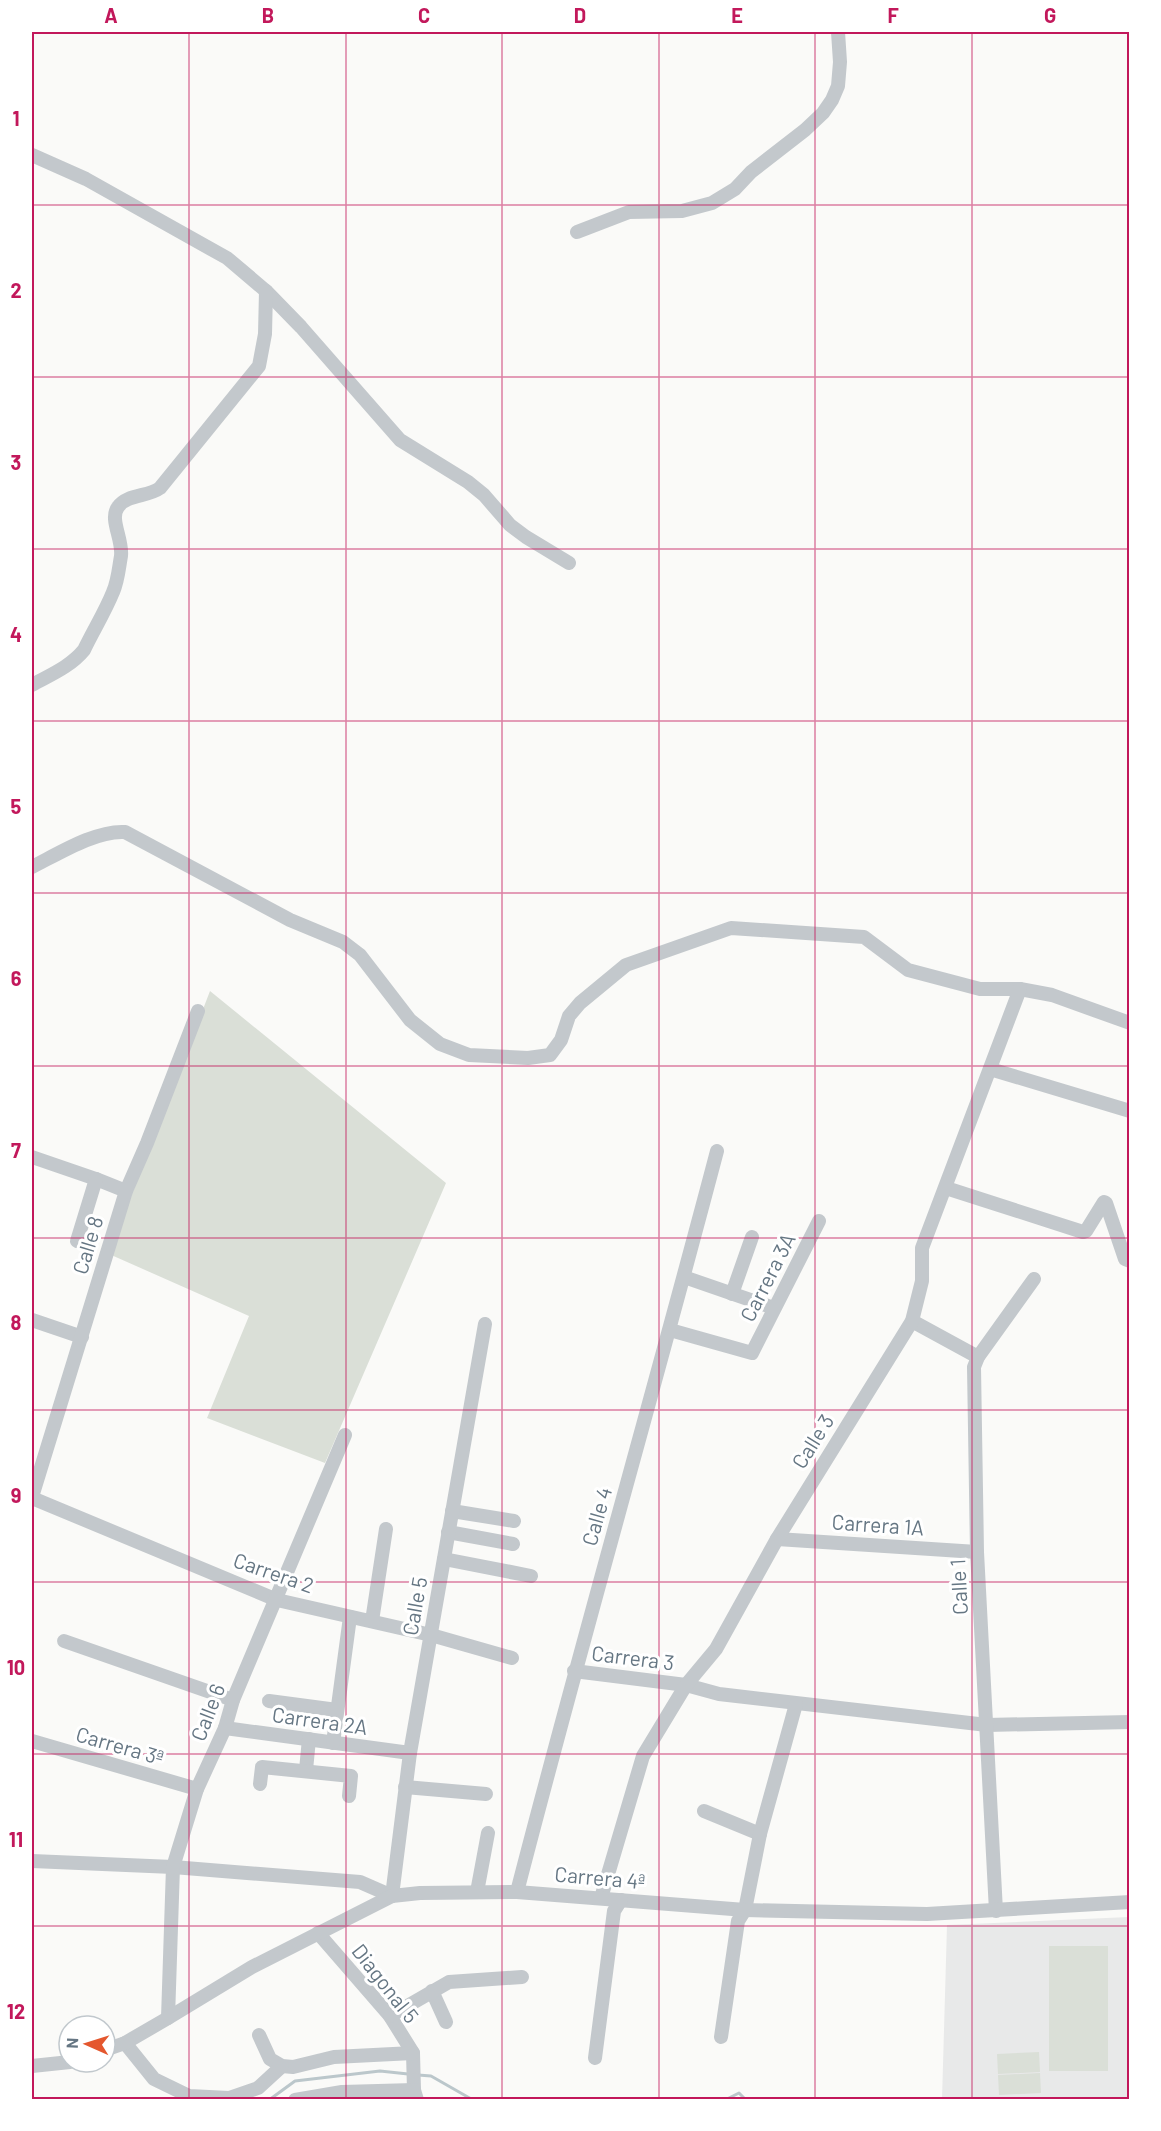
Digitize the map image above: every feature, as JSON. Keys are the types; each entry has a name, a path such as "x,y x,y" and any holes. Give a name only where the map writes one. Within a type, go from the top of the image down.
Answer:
{"street":[{"path":"578,232 629,212 669,212 702,205 723,198 735,189 823,113 832,100 838,86 840,62 837,32"},
{"path":"32,155 86,179 216,250 266,291 301,327 400,440 468,482 484,495 510,525 569,563"},
{"path":"32,685 78,657 84,650 114,590 121,553 121,542 114,516 117,508 123,501 160,488 259,366 265,334 266,291"},
{"path":"32,867 76,845 112,831 125,832 290,920 343,942 360,955 410,1020 440,1044 469,1055 528,1058 550,1054 561,1040 569,1016 626,965 731,928 864,937 908,970 980,989 1020,989 1052,995 1130,1023"},
{"name":"Calle 3","path":"601,1898 643,1756 686,1685 716,1649 777,1539 912,1321 922,1281 922,1248 1020,989"},
{"name":"Calle 8","path":"32,1498 33,1482 82,1336 126,1191 198,1011"},
{"path":"990,1070 1130,1111"},
{"name":"Calle 4","path":"517,1892 574,1671 670,1330 717,1151"},
{"path":"32,1157 126,1191"},
{"path":"77,1241 96,1179"},
{"path":"946,1188 1083,1232 1086,1231 1104,1202 1125,1259 1130,1261"},
{"name":"Carrera 3A","path":"670,1330 752,1353 819,1221"},
{"path":"732,1294 752,1237"},
{"path":"684,1277 774,1308"},
{"name":"Calle 1","path":"996,1911 977,1552 974,1367 978,1357 1034,1279"},
{"path":"32,1320 82,1336"},
{"path":"912,1321 978,1357"},
{"name":"Calle 5","path":"392,1896 410,1753 485,1324"},
{"name":"Calle 6","path":"168,2018 173,1867 197,1789 225,1728 233,1700 345,1435"},
{"name":"Carrera 2","path":"32,1498 277,1600 431,1635 512,1658"},
{"path":"452,1511 514,1521"},
{"path":"372,1621 386,1529"},
{"path":"448,1532 513,1544"},
{"name":"Carrera 1A","path":"777,1539 977,1552"},
{"path":"444,1559 531,1576"},
{"path":"333,1743 350,1617"},
{"path":"64,1641 233,1700"},
{"name":"Carrera 3","path":"574,1671 686,1685 718,1694 987,1725 1130,1722"},
{"path":"269,1701 337,1710"},
{"path":"721,2037 738,1921 744,1910 760,1834 796,1704"},
{"name":"Carrera 2A","path":"225,1728 410,1753"},
{"path":"306,1770 309,1739"},
{"name":"Carrera 3ª","path":"32,1742 197,1789"},
{"path":"260,1784 262,1767 351,1776 349,1796"},
{"path":"405,1787 486,1794"},
{"path":"704,1810 760,1834"},
{"path":"477,1892 488,1833"},
{"path":"32,1861 173,1867 360,1882 392,1896"},
{"name":"Carrera 4ª","path":"117,2046 168,2018 252,1966 392,1896 420,1893 517,1892 744,1910 927,1914 1130,1902"},
{"path":"595,2058 614,1911 621,1900"},
{"name":"Diagonal 5","path":"318,1933 390,2016 414,2077"},
{"path":"390,2016 449,1982 522,1977"},
{"path":"432,1991 446,2022"},
{"path":"259,2035 270,2059 282,2066 293,2067 334,2057 414,2077"},
{"path":"125,2043 154,2079 189,2096 229,2098 258,2088 282,2066"},
{"path":"32,2066 57,2063"},
{"path":"298,2099 360,2096 414,2077"}],"shaded area":[{"path":"210,991 446,1183 325,1463 207,1418 249,1316 109,1254"},
{"path":"1129,1917 1127,2051 1129,2099 942,2100 947,1925"},
{"path":"1049,1946 1108,1946 1108,2071 1049,2071"},
{"path":"1039,2052 1040,2072 998,2074 997,2054"},
{"path":"1040,2073 1041,2093 999,2095 998,2075"}],"waterway":[{"path":"269,2100 295,2081 380,2071 408,2074"},
{"path":"418,2075 431,2076 473,2100"},
{"path":"725,2100 739,2093 746,2100"}]}
